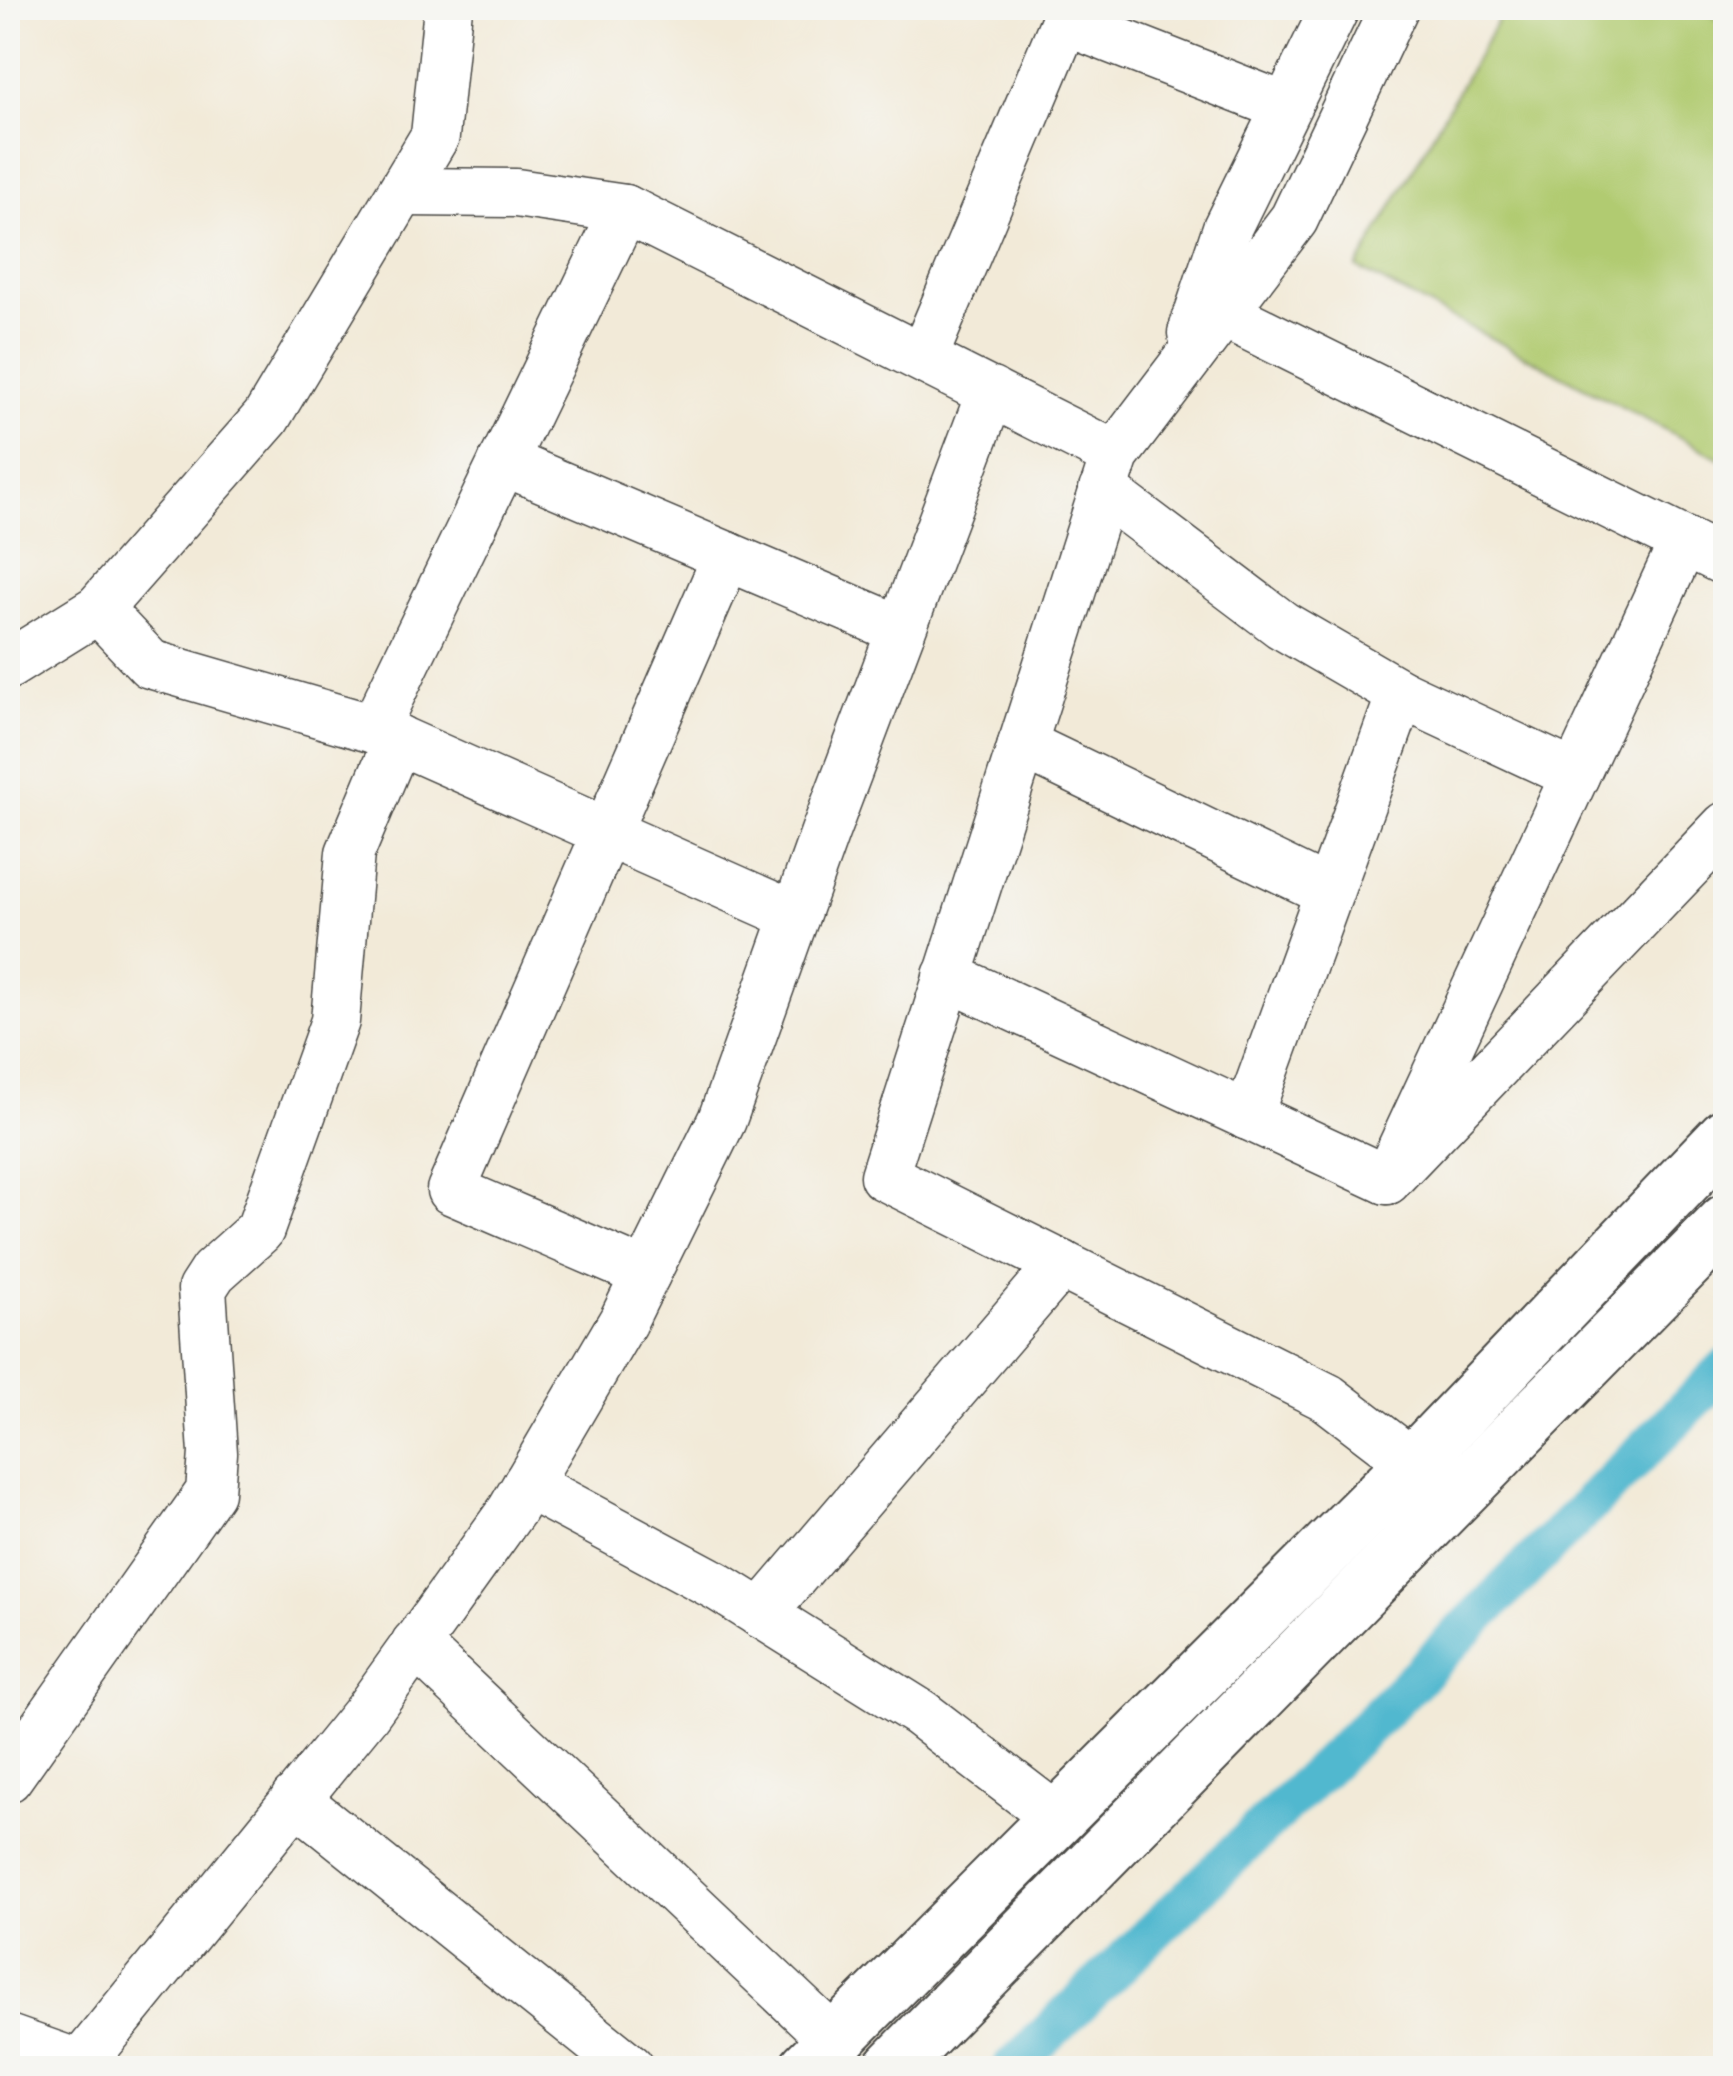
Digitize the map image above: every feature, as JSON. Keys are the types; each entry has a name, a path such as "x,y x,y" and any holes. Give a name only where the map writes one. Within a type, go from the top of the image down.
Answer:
{"main road":[{"path":"821,2055 1413,1464 1726,1136"},
{"path":"892,2068 1726,1222"}],"street":[{"path":"8,665 98,610 266,418 436,136 448,8"},
{"path":"1181,368 1226,228 1335,8"},
{"path":"1394,8 1294,220 1222,312 1108,472 884,1176 1328,1398 1413,1464"},
{"path":"923,358 1065,21 1284,107"},
{"path":"403,192 516,192 625,209 990,392 1108,472 1282,625 1400,694 1575,776"},
{"path":"8,1778 210,1492 213,1454 202,1289 214,1272 260,1230 334,1021 350,853 386,734 504,462 625,209"},
{"path":"1222,312 1726,562"},
{"path":"8,2039 85,2067 415,1644 527,1484 646,1274 722,1120 990,392"},
{"path":"504,462 901,630"},
{"path":"1388,1180 1684,541"},
{"path":"646,1274 450,1190 727,556"},
{"path":"98,610 150,664 386,734 795,916"},
{"path":"1248,1116 1400,694"},
{"path":"1022,744 1329,892"},
{"path":"1388,1180 1726,826"},
{"path":"947,976 1388,1180"},
{"path":"761,1614 1061,1264"},
{"path":"527,1484 761,1614 920,1713 1058,1818"},
{"path":"415,1644 821,2055"},
{"path":"295,1799 630,2068"}],"green space":[{"path":"1505,8 1702,8 1725,24 1725,461 1357,268"}],"waterway":[{"path":"1012,2068 1385,1709 1726,1368"}]}
